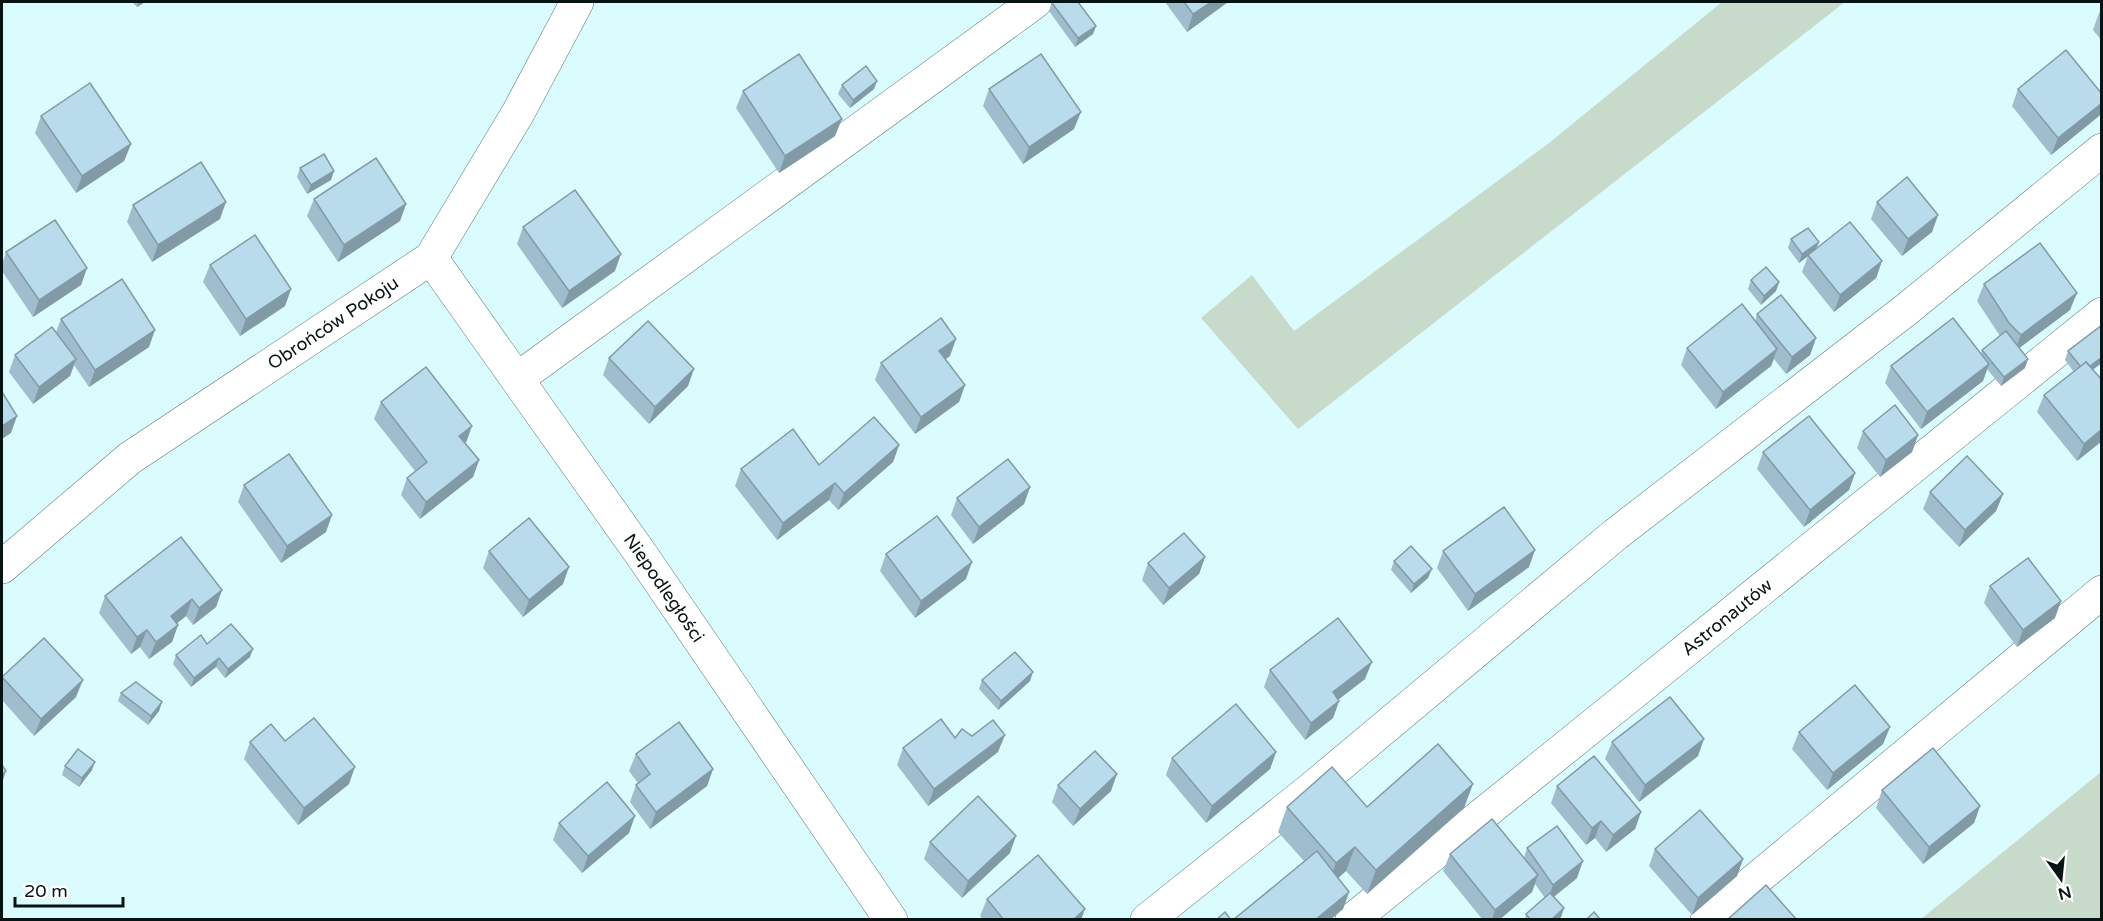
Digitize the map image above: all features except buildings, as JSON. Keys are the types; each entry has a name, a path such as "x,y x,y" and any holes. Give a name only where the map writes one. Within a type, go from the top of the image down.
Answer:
{"street":[{"name":"Obrońców Pokoju","path":"2,567 130,458 431,258 518,113 577,2"},
{"path":"517,379 1035,2"},
{"path":"1147,920 1310,790 1616,534 1907,309 2102,150"},
{"name":"Niepodległości","path":"431,258 643,557 891,920"},
{"name":"Astronautów","path":"1352,920 2102,314"},
{"path":"1707,920 2102,592"}],"green space":[{"path":"1722,2 1845,2 1298,429 1201,318 1252,275 1294,331 1549,143"},
{"path":"2101,772 2101,919 1921,919"}]}
